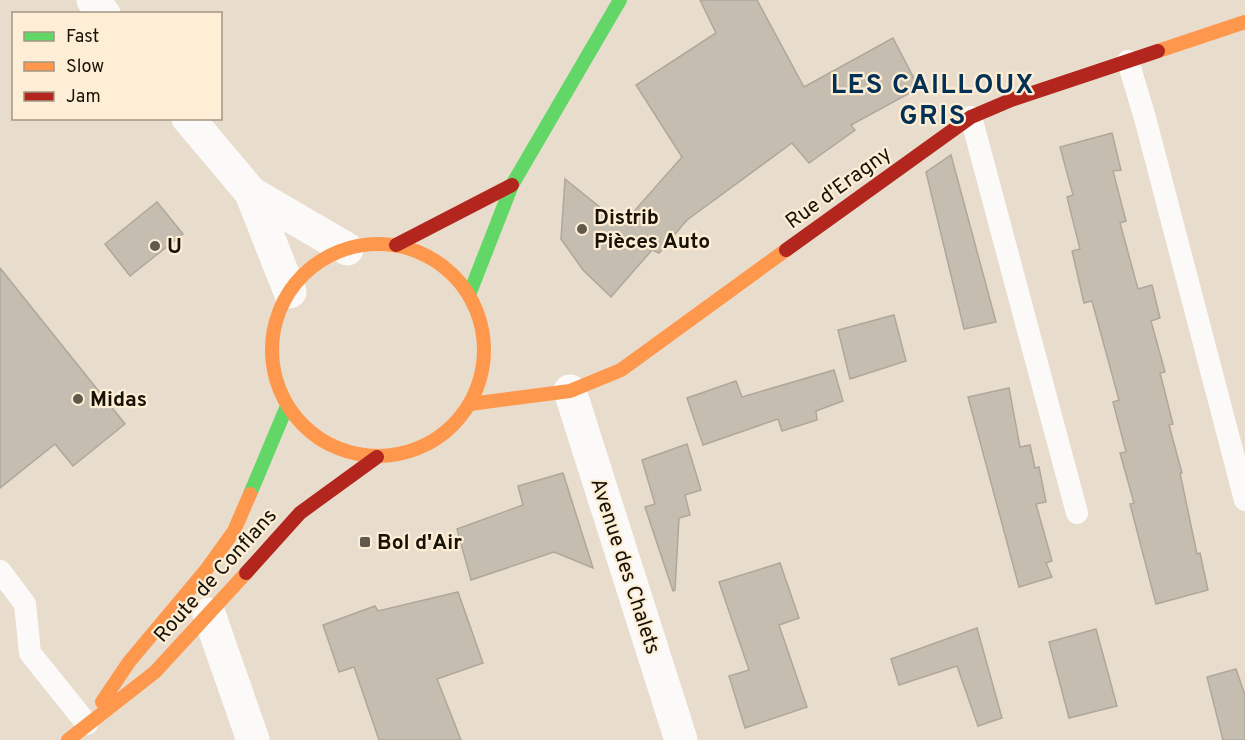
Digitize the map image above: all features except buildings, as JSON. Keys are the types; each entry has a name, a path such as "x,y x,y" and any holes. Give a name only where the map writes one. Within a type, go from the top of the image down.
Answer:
{"main road":[{"path":"469,295 512,185 620,0"},
{"name":"Rue d'Eragny","path":"470,404 570,391 621,370 970,117 1011,100 1245,22"},
{"path":"396,245 512,185"},
{"path":"372,244 396,245 425,255 442,266 469,295 481,321 485,349 482,377 470,404 453,426 431,443 405,454 377,457 341,451 310,433 287,406 275,378 272,348 277,319 290,292 314,265 347,249 372,244"},
{"name":"Route de Conflans","path":"87,724 129,662 206,570 234,531 287,406"},
{"name":"Route de Conflans","path":"68,740 155,672 300,513 377,457"}],"street":[{"path":"93,0 102,12"},
{"path":"190,120 251,193 290,292"},
{"path":"251,193 347,249"},
{"name":"Avenue des Chalets","path":"570,391 681,740"},
{"path":"208,614 253,740"}],"lane":[{"path":"1128,61 1245,500"},
{"path":"970,117 1077,513"},
{"path":"0,571 25,604 30,653 87,724"}],"traffic: fast":[{"path":"469,295 512,185 620,0"},
{"path":"250,494 287,406"}],"traffic: slow":[{"path":"1158,51 1245,22"},
{"path":"378,244 399,246 419,252 437,262 453,275 466,291 476,309 482,329 484,350 482,371 476,391 466,409 453,425 437,438 419,448 399,454 378,456 357,454 337,448 319,438 303,425 290,409 280,391 274,371 272,350 274,329 280,309 290,291 303,275 319,262 337,252 357,246 378,244"},
{"path":"470,404 570,391 621,370 786,250"},
{"path":"102,702 129,662 206,570 234,531 250,494"},
{"path":"68,740 155,672 246,573"}],"traffic: jam":[{"path":"786,250 971,117 1011,100 1158,51"},
{"path":"396,245 512,185"},
{"path":"246,573 300,513 377,457"}],"place":[{"name":"Distrib Pièces Auto","path":"582,229"},
{"name":"U","path":"155,246"},
{"name":"Midas","path":"78,399"},
{"name":"Bol d'Air","path":"365,542"}],"district":[{"name":"LES CAILLOUX GRIS","path":"933,100"}]}
